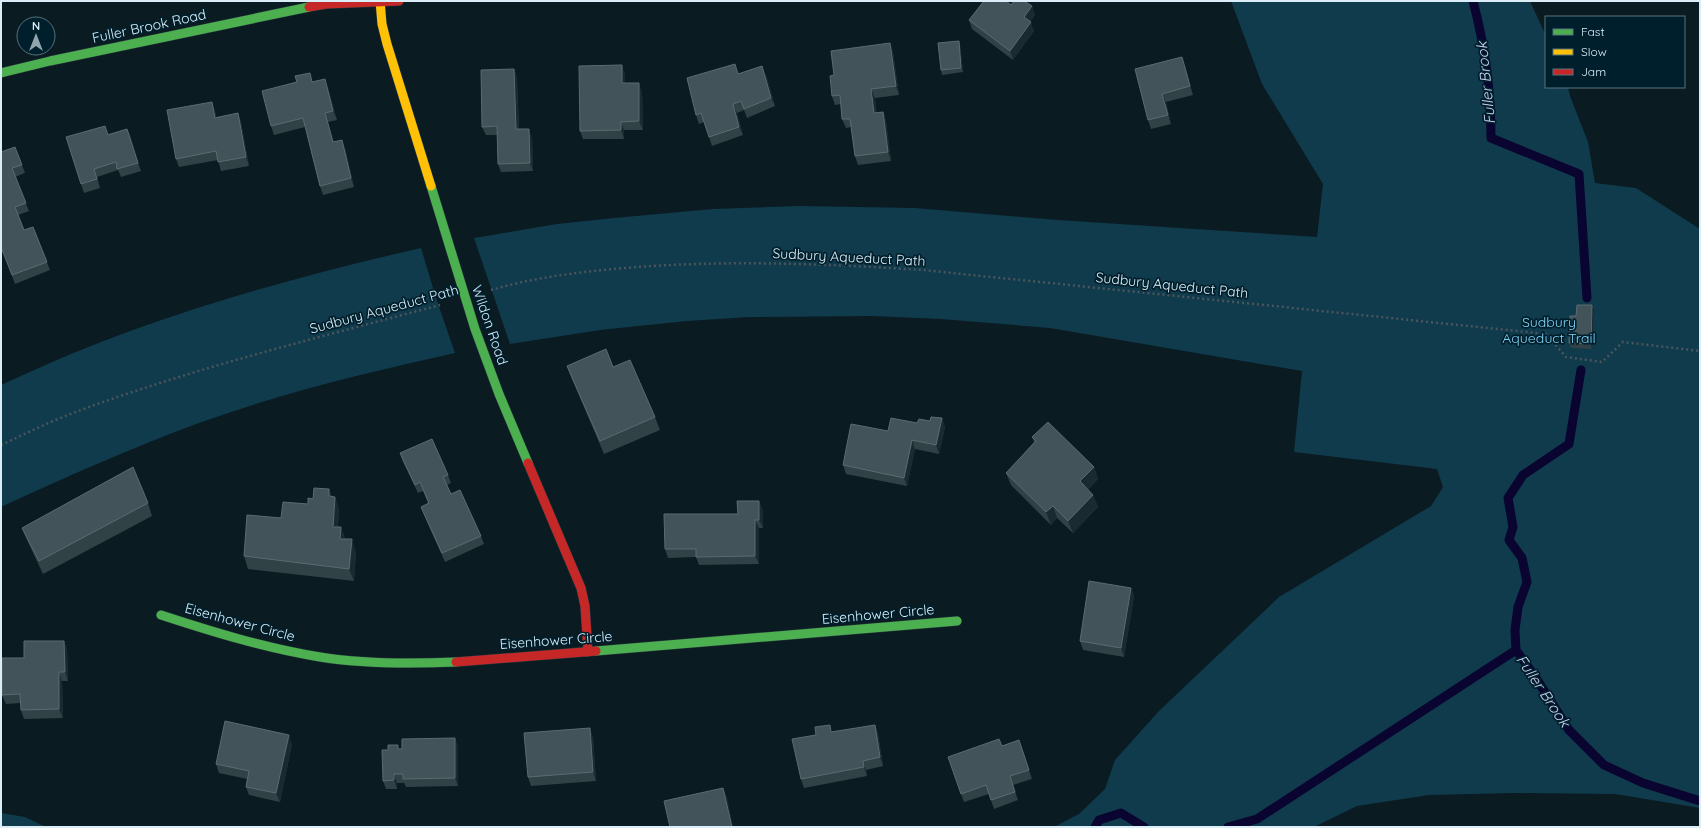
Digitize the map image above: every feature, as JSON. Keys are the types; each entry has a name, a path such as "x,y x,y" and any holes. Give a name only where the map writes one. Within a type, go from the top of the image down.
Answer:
{"street":[{"name":"Wildon Road","path":"380,1 382,24 387,44 465,297 497,387 581,588 585,606 588,652"},
{"name":"Fuller Brook Road","path":"1,73 50,61 303,8 326,4 399,1"},
{"name":"Eisenhower Circle","path":"161,615 256,644 342,660 392,663 505,658 588,652 957,621"}],"path":[{"name":"Sudbury Aqueduct Path","path":"1,445 72,414 156,384 247,356 510,284 548,276 585,271 675,265 801,263 923,270 1546,334 1566,357 1602,362 1623,342 1700,351"}],"green space":[{"name":"Sudbury Aqueduct Trail","path":"1231,1 1530,1 1545,34 1545,88 1568,88 1588,142 1595,183 1636,188 1700,229 1700,808 1615,794 1513,793 1429,795 1357,806 1314,827 1054,827 1079,814 1105,789 1115,760 1159,711 1279,597 1431,506 1443,487 1437,469 1294,452 1302,371 1050,328 941,319 871,316 749,317 687,321 600,330 510,344 474,238 557,224 614,218 713,209 799,206 915,208 1058,220 1317,237 1323,184 1262,84"},
{"path":"421,248 455,353 326,384 230,412 124,453 1,507 1,385 88,347 219,301 299,278"},
{"path":"1,813 25,817 46,827 1,827"}],"building":[{"path":"984,1 1006,1 1011,5 1014,1 1024,1 1032,6 1024,17 1031,22 1010,51 969,20"},
{"path":"959,41 961,68 941,70 938,43"},
{"path":"890,43 896,86 871,89 874,113 883,112 888,152 855,156 850,119 842,119 840,95 832,96 830,76 834,75 831,51"},
{"path":"1182,57 1190,86 1162,94 1168,115 1148,120 1135,69"},
{"path":"735,64 738,74 762,66 771,98 744,109 741,101 733,104 739,127 709,137 701,113 696,115 687,78"},
{"path":"622,65 622,83 639,83 639,121 621,122 621,130 580,131 579,66"},
{"path":"514,69 516,129 529,129 530,163 498,164 497,126 482,127 481,70"},
{"path":"310,73 312,82 325,79 333,111 325,113 333,142 342,140 351,178 320,186 303,118 271,126 262,91 297,82 295,76"},
{"path":"212,102 215,118 238,113 246,157 218,162 216,151 176,159 167,110"},
{"path":"105,126 108,135 127,129 138,163 117,169 116,162 94,169 97,179 81,184 66,137"},
{"path":"15,147 22,165 12,168 26,203 15,207 24,230 33,227 47,262 12,275 1,247 1,152"},
{"path":"1577,305 1592,305 1591,344 1569,343 1570,316 1576,316"},
{"path":"606,349 613,367 630,360 655,417 600,441 567,366"},
{"path":"931,417 942,418 936,445 912,440 904,478 843,465 851,424 888,431 891,418 917,423 919,419 930,421"},
{"path":"1048,422 1094,467 1080,481 1093,495 1068,521 1053,506 1046,512 1006,473 1036,441 1032,437"},
{"path":"432,439 448,475 443,477 451,494 460,490 481,536 442,553 421,507 429,503 420,482 415,485 400,453"},
{"path":"133,467 148,503 39,561 22,528"},
{"path":"314,488 329,489 329,496 335,497 333,527 341,527 340,539 352,539 349,569 244,556 247,515 281,518 283,502 308,504 308,498 313,499"},
{"path":"737,501 759,501 759,520 755,520 755,556 696,557 696,549 665,549 664,514 738,514"},
{"path":"1089,581 1131,588 1121,648 1080,641"},
{"path":"24,641 64,641 65,672 59,672 59,709 21,710 20,694 2,695 2,658 24,658"},
{"path":"225,721 289,735 276,793 246,787 249,771 216,764"},
{"path":"830,725 831,732 875,725 880,757 863,761 864,767 801,779 792,739 816,735 815,727"},
{"path":"590,728 593,772 528,777 524,733"},
{"path":"455,738 455,778 403,779 403,774 394,774 394,780 383,781 382,750 388,750 388,745 398,745 398,749 402,749 402,739"},
{"path":"999,739 1002,746 1019,740 1029,770 1010,776 1015,792 991,800 986,785 961,794 948,757"},
{"path":"723,788 732,827 670,827 664,801"}],"waterway":[{"name":"Fuller Brook","path":"1473,1 1481,35 1486,69 1490,103 1491,138 1579,174 1587,298"},
{"name":"Fuller Brook","path":"1581,370 1569,444 1523,475 1508,498 1513,527 1509,540 1522,558 1527,582 1518,607 1515,630 1516,650 1536,678 1569,730 1604,765 1643,783 1700,801"},
{"path":"1228,827 1257,819 1516,650"},
{"path":"1095,827 1099,820 1121,813 1144,827"}],"traffic: fast":[{"path":"1,73 50,61 309,7"},
{"path":"431,186 475,329 499,394 528,463"},
{"path":"161,615 239,639 320,657 388,663 456,662"},
{"path":"596,651 957,621"}],"traffic: slow":[{"path":"380,1 382,24 387,44 431,186"}],"traffic: jam":[{"path":"309,7 326,4 399,1"},
{"path":"528,463 581,588 585,606 588,652"},
{"path":"456,662 596,651"}]}
